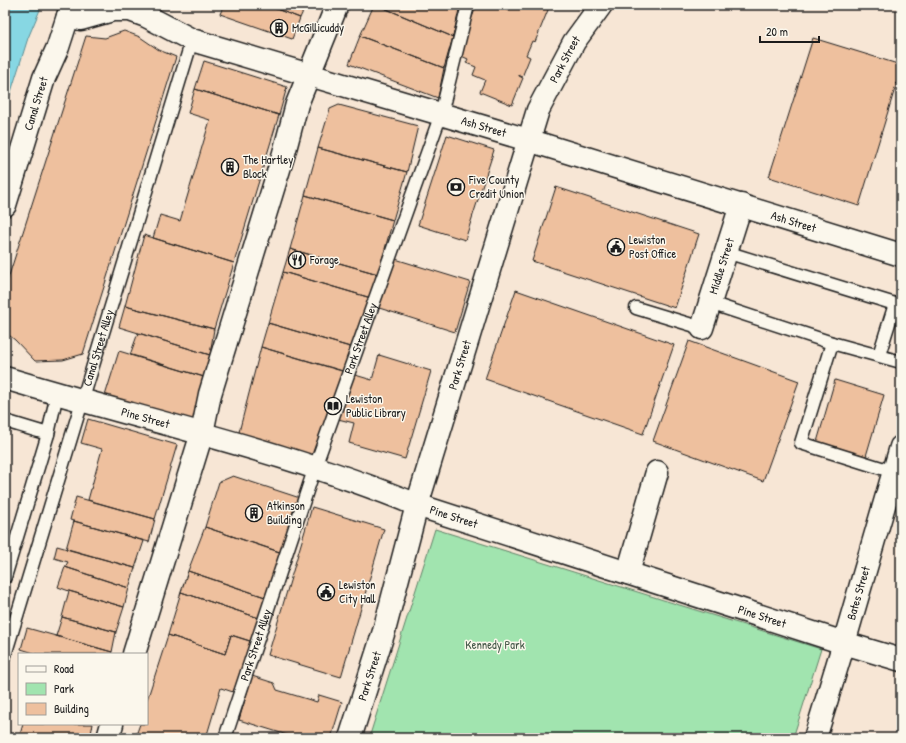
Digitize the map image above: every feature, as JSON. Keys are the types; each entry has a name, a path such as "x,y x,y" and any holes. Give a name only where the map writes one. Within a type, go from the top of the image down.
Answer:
{"main road":[{"path":"134,653 202,434 210,394 284,153 297,104 337,5"},
{"name":"Park Street","path":"350,738 384,630 417,505 538,110 574,42 601,5"},
{"name":"Ash Street","path":"71,11 81,19 113,10 130,10 146,16 192,40 528,140 901,255"},
{"name":"Canal Street","path":"5,205 44,78 58,47 71,11"},
{"name":"Middle Street","path":"702,328 741,205"},
{"name":"Pine Street","path":"5,378 315,467 382,490 417,505 901,660"},
{"name":"Bates Street","path":"815,738 901,447"},
{"path":"628,573 657,472"},
{"path":"108,738 112,725"}],"lane":[{"name":"Park Street Alley","path":"225,738 315,467 441,114 468,5"},
{"name":"Canal Street Alley","path":"5,655 192,40"},
{"path":"726,252 896,304 879,356"},
{"path":"710,303 832,343 901,362"},
{"path":"636,308 702,328"},
{"path":"832,343 801,443 894,472"},
{"path":"5,577 48,434 57,394"},
{"path":"5,421 48,434"}],"green space":[{"name":"Kennedy Park","path":"435,529 821,649 793,738 369,738"}],"water":[{"path":"5,5 42,5 28,38 5,111"}],"building":[{"name":"McGillicuddy","path":"224,5 266,5 300,18 292,39 220,14"},
{"path":"266,5 306,5 300,18"},
{"path":"374,5 453,37 444,68 360,36"},
{"path":"377,5 460,5 453,37"},
{"path":"477,5 485,5 489,7 489,5 498,5 509,10 511,5 550,5 535,42 532,41 526,55 530,57 522,77 519,75 523,78 512,105 480,92 485,80 473,75 476,67 466,63 468,59 457,54"},
{"path":"124,31 140,37 159,50 176,57 83,354 63,360 35,361 5,332 5,288 86,36 105,38"},
{"path":"360,36 444,68 438,98 349,64"},
{"path":"813,38 901,65 859,206 769,177"},
{"path":"204,61 287,87 279,115 195,89"},
{"name":"The Hartley Block","path":"195,89 279,115 234,263 153,238 160,215 180,221 210,120 188,113"},
{"path":"339,105 418,126 407,172 318,148 330,109"},
{"name":"Five County Credit Union","path":"447,135 494,150 465,240 418,225"},
{"path":"318,148 407,172 393,220 305,195"},
{"name":"Lewiston Post Office","path":"556,187 699,234 675,308 532,261"},
{"path":"305,195 393,220 378,274 290,249"},
{"path":"144,235 234,263 214,329 125,306"},
{"path":"290,249 378,274 371,298 283,272"},
{"path":"392,258 470,282 455,332 376,307"},
{"path":"283,272 371,298 357,349 268,323"},
{"path":"516,290 674,345 643,434 485,379"},
{"path":"125,306 214,329 210,355 119,327"},
{"path":"268,323 357,349 350,373 261,347"},
{"path":"138,333 210,355 204,377 130,355"},
{"path":"689,341 799,381 763,481 653,441"},
{"name":"Lewiston Public Library","path":"261,347 372,380 379,355 431,371 405,459 349,443 354,423 334,418 323,460 248,439 239,432"},
{"path":"119,351 204,377 209,381 195,427 104,399"},
{"path":"835,380 884,395 866,456 817,442"},
{"path":"88,419 177,445 155,519 88,500 102,449 81,443"},
{"name":"Atkinson Building","path":"233,476 303,499 285,554 205,527 219,482"},
{"path":"76,497 155,519 149,542 70,520"},
{"name":"Lewiston City Hall","path":"312,507 384,529 341,677 268,655"},
{"path":"74,521 144,541 135,568 66,549"},
{"path":"205,527 283,553 268,598 188,571"},
{"path":"57,546 135,568 129,588 65,567 68,562 54,558"},
{"path":"65,567 129,588 124,607 58,587"},
{"path":"188,571 268,598 262,619 181,592"},
{"path":"69,591 124,607 116,632 62,617"},
{"path":"181,592 262,619 253,642 231,635 225,654 168,635"},
{"path":"62,617 116,632 112,652 56,636"},
{"path":"27,628 112,652 34,653 21,649"},
{"path":"168,635 225,654 231,635 253,642 233,692 221,688 206,738 135,738 140,725 148,725 148,697"},
{"path":"252,676 274,683 277,690 317,702 319,695 342,702 331,738 297,738 239,720"},
{"path":"23,725 93,725 90,738 19,738"}],"place":[{"name":"McGillicuddy","path":"279,28"},
{"name":"The Hartley Block","path":"230,167"},
{"name":"Five County Credit Union","path":"456,187"},
{"name":"Lewiston Post Office","path":"616,247"},
{"name":"Forage","path":"297,260"},
{"name":"Lewiston Public Library","path":"333,406"},
{"name":"Atkinson Building","path":"254,513"},
{"name":"Lewiston City Hall","path":"326,592"}]}
